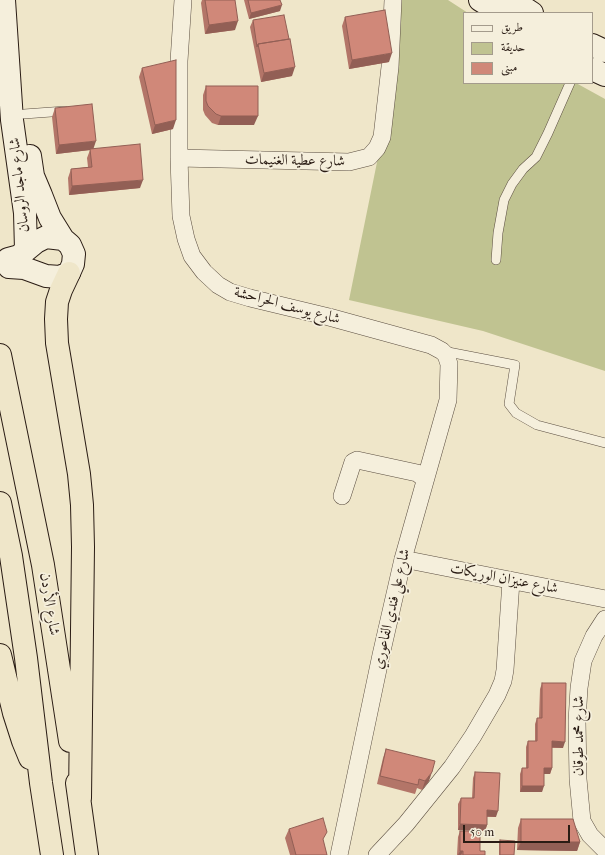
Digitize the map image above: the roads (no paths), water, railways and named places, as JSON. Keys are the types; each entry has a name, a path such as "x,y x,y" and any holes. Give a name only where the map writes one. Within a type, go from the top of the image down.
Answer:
{"highway":[{"path":"69,273 61,290 56,320 58,350 79,474 82,505 83,547 80,798"},
{"name":"شارع الأردن","path":"0,355 43,565 80,798 87,855"},
{"name":"شارع الأردن","path":"0,504 11,556 52,855"},
{"path":"0,656 14,713 23,741 41,783"}],"street":[{"name":"شارع ماجد الروسان","path":"4,0 12,120 25,213 14,259"},
{"name":"شارع ماجد الروسان","path":"17,0 24,114 33,176 50,218 63,239 70,245 74,254 73,264 69,273"},
{"name":"شارع يوسف الحراحشة","path":"183,0 179,61 179,158 181,216 186,239 192,256 204,272 218,285 230,292 420,342 446,357"},
{"name":"شارع عطية الغنيمات","path":"179,158 349,162 369,157 377,148 382,137 390,67 393,0"},
{"path":"480,0 499,12"},
{"path":"512,0 530,12"},
{"path":"593,69 605,75"},
{"path":"63,239 46,237 36,242 14,259 24,268 46,276 60,277 69,273"},
{"name":"شارع علي فندي الفاعوري","path":"339,855 381,655 403,559 448,400 446,357"},
{"path":"342,496 353,462 357,460 417,473 426,479"},
{"name":"شارع عنيزان الوريكات","path":"403,559 605,599"},
{"path":"377,855 406,824 452,767 473,736 497,695 504,670 511,581"},
{"name":"شارع محمد طوقان","path":"605,619 594,636 583,661 579,688 577,721 578,779 582,821 590,835 605,850"}],"lane":[{"path":"496,260 498,233 504,200 512,184 523,169 536,157 570,84"},
{"path":"24,114 75,110"},
{"path":"446,357 515,365 509,404 516,413 538,425 605,443"}]}
